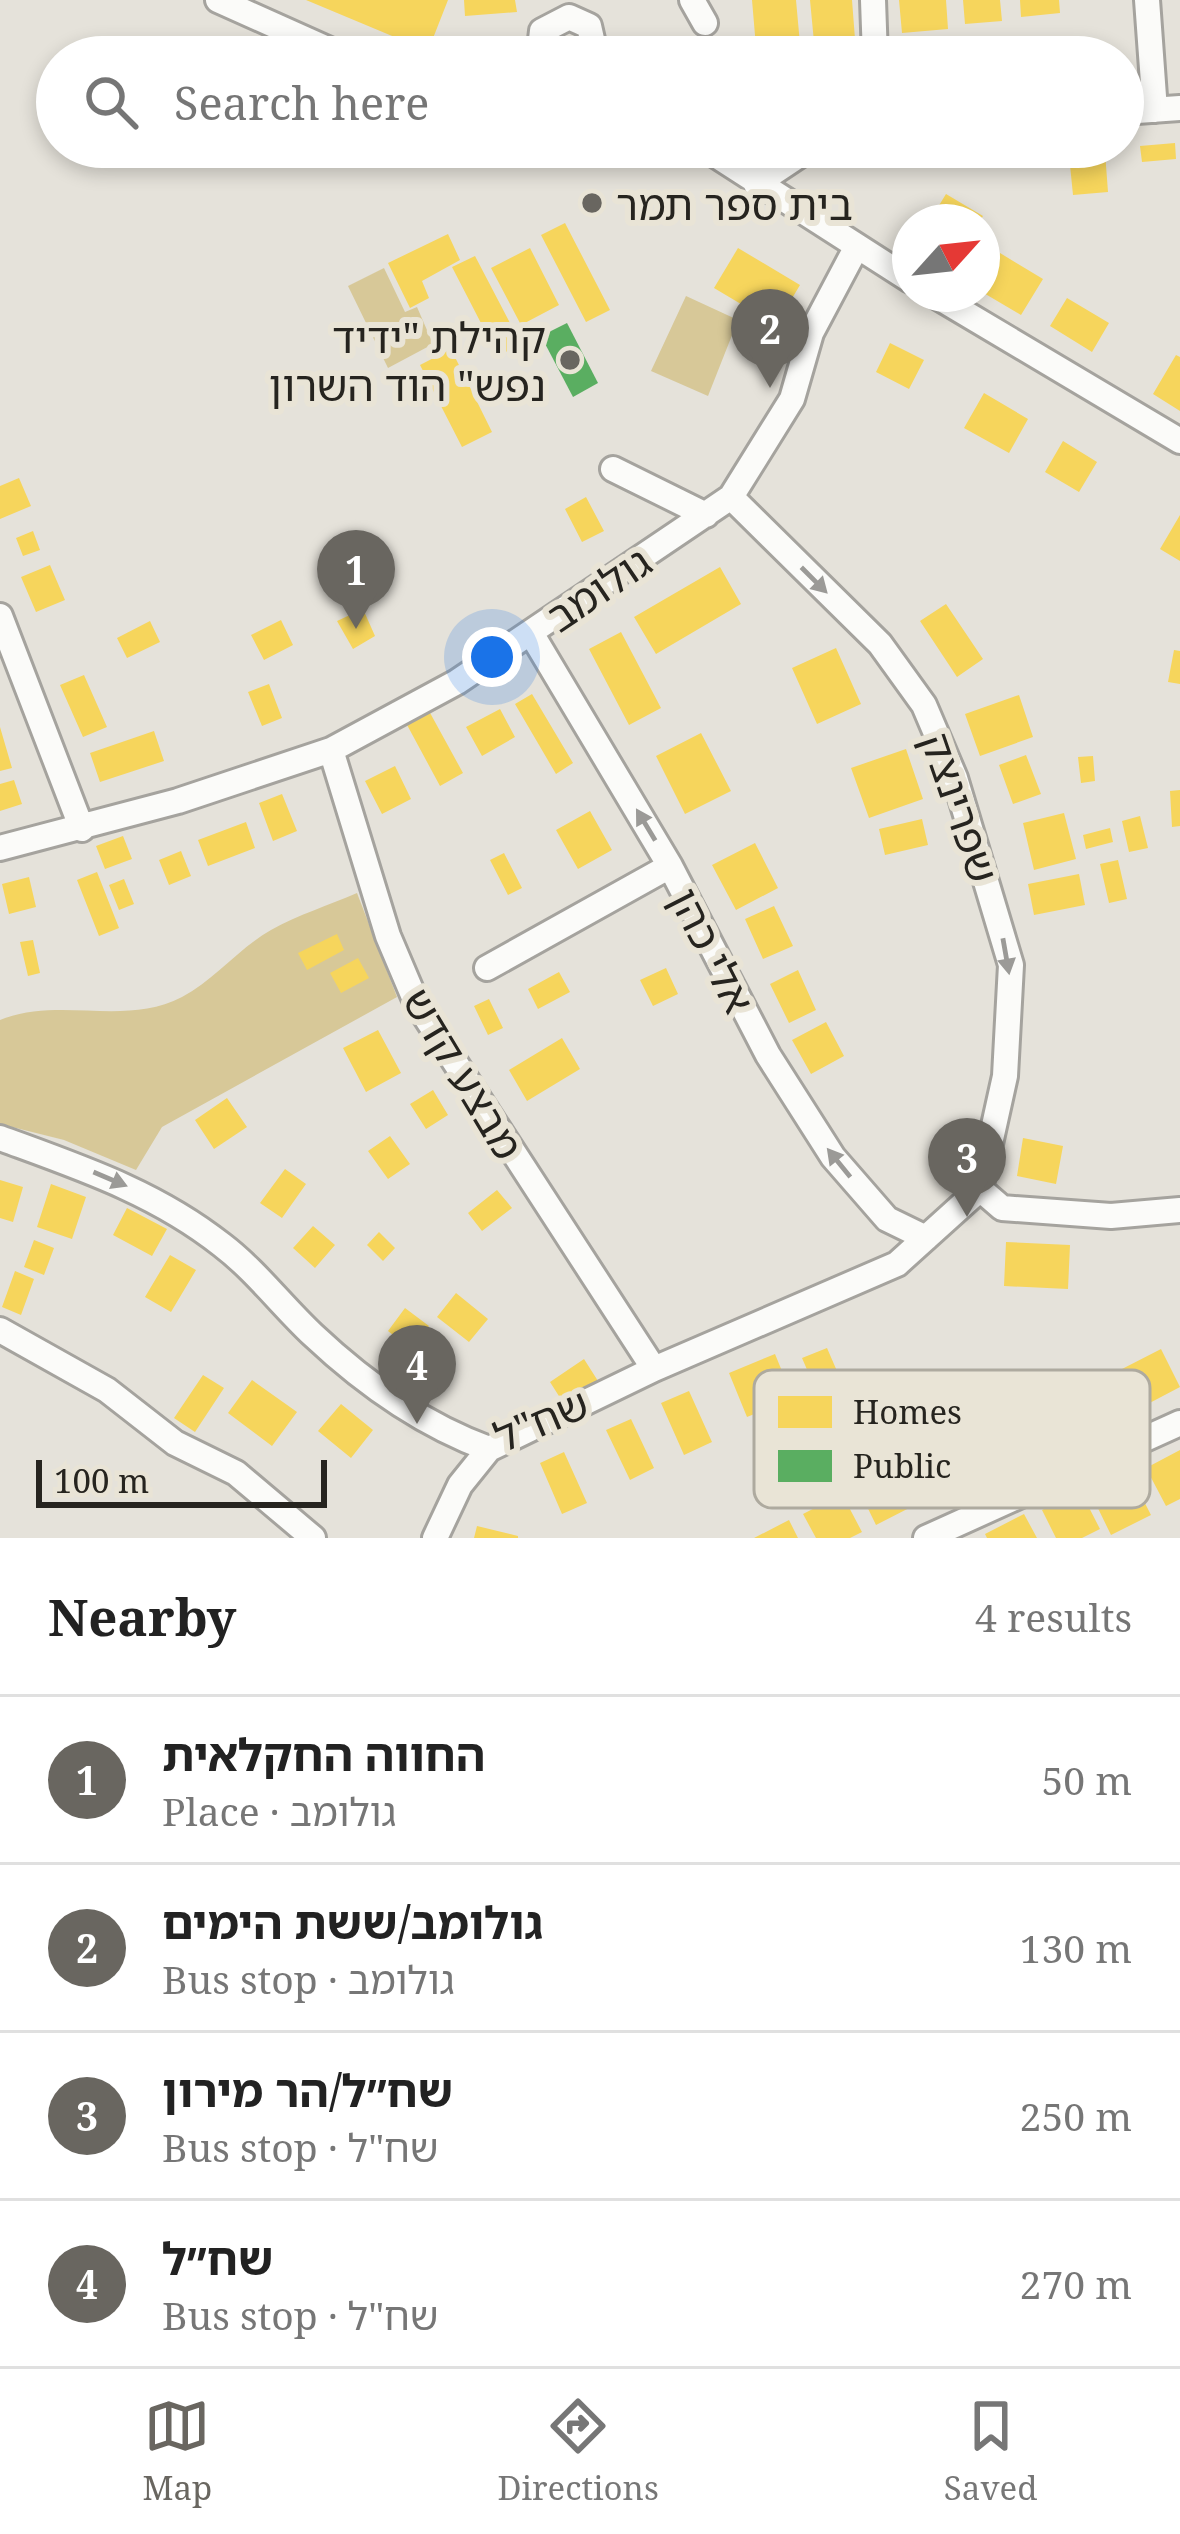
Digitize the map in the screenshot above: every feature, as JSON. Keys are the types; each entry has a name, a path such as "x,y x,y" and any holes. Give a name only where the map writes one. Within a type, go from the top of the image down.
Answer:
{"street":[{"path":"218,0 298,36"},
{"path":"692,0 706,23"},
{"path":"873,0 874,36"},
{"path":"1147,0 1168,109"},
{"path":"541,36 568,9 595,36"},
{"path":"733,168 892,269"},
{"path":"756,184 780,168"},
{"name":"גולומב","path":"0,848 82,829 331,750 457,682 706,515 731,497 792,399 811,333 856,248"},
{"path":"963,312 1180,441"},
{"path":"613,469 706,515"},
{"name":"שפרינצק","path":"731,497 880,644 924,705 955,778 1011,964 1005,1076 980,1189"},
{"path":"0,616 82,829"},
{"name":"אלי כהן","path":"531,633 670,866 768,1055 833,1157 887,1219 926,1238"},
{"name":"מבצע קדש","path":"331,750 388,935 416,1002 654,1369"},
{"path":"488,968 670,866"},
{"name":"שח\"ל","path":"0,1138 112,1178 163,1204 223,1245 314,1336 391,1397 434,1429 489,1449 654,1369 897,1264 980,1189"},
{"path":"980,1189 1002,1208 1111,1216 1180,1210"},
{"path":"0,1330 107,1390 175,1443 236,1473 313,1538"},
{"path":"1150,1437 1180,1423"},
{"path":"435,1538 460,1485 489,1449"},
{"path":"926,1538 992,1508"}],"shaded area":[{"path":"384,268 405,312 417,307 433,344 388,368 348,286"},
{"path":"686,296 738,320 708,396 651,371"},
{"path":"357,893 397,997 162,1127 136,1170 64,1140 0,1124 0,1020 46,1010 160,1006 194,990 271,930"}],"building: Homes":[{"path":"306,0 448,0 434,36 392,36"},
{"path":"464,0 515,0 517,12 465,16"},
{"path":"752,0 796,0 799,36 755,36"},
{"path":"810,0 852,0 855,36 813,36"},
{"path":"899,0 946,0 948,29 902,33"},
{"path":"963,0 1000,0 1002,21 965,24"},
{"path":"1020,0 1059,0 1060,13 1021,17"},
{"path":"1175,143 1176,159 1144,162 1144,146"},
{"path":"1070,168 1106,168 1108,192 1073,195"},
{"path":"946,194 963,204 940,204"},
{"path":"565,223 610,310 586,322 541,235"},
{"path":"448,234 460,260 422,281 429,298 410,308 388,263"},
{"path":"530,248 559,305 521,325 491,268"},
{"path":"738,248 800,285 776,325 714,288"},
{"path":"1000,253 1043,279 1021,315 1000,303"},
{"path":"475,256 521,344 498,356 452,267"},
{"path":"1067,298 1109,323 1092,352 1050,326"},
{"path":"890,343 924,360 909,389 876,372"},
{"path":"451,349 492,432 462,447 420,365"},
{"path":"1176,355 1180,357 1180,411 1153,394"},
{"path":"984,393 1028,419 1009,453 964,428"},
{"path":"1063,441 1097,462 1079,492 1045,472"},
{"path":"19,478 31,506 0,519 0,486"},
{"path":"586,497 604,531 582,542 565,509"},
{"path":"1180,515 1180,561 1160,549"},
{"path":"33,531 40,550 23,556 16,538"},
{"path":"50,565 65,600 36,612 21,577"},
{"path":"720,567 741,604 656,654 634,617"},
{"path":"946,604 983,659 957,677 920,621"},
{"path":"363,609 375,636 353,649 337,621"},
{"path":"281,620 293,645 264,660 251,635"},
{"path":"150,621 160,642 127,658 117,638"},
{"path":"621,632 661,708 629,725 589,649"},
{"path":"836,648 861,704 817,724 792,668"},
{"path":"1174,650 1180,651 1180,684 1168,682"},
{"path":"84,675 107,727 83,737 60,685"},
{"path":"269,684 282,718 262,726 248,692"},
{"path":"532,694 573,763 556,774 515,704"},
{"path":"1019,695 1033,737 980,756 965,714"},
{"path":"500,709 515,737 482,756 466,727"},
{"path":"429,711 463,773 440,786 406,723"},
{"path":"0,727 12,768 0,771"},
{"path":"154,731 164,761 100,782 90,753"},
{"path":"701,733 731,791 685,814 656,756"},
{"path":"906,749 923,799 869,818 851,768"},
{"path":"1026,755 1041,794 1013,804 999,765"},
{"path":"1093,756 1095,781 1081,783 1078,757"},
{"path":"395,766 411,799 382,814 365,781"},
{"path":"14,780 22,804 0,811 0,784"},
{"path":"1180,790 1180,826 1172,827 1170,791"},
{"path":"282,794 297,831 273,841 259,803"},
{"path":"590,811 612,850 578,869 556,830"},
{"path":"1064,813 1076,859 1034,870 1023,823"},
{"path":"1140,816 1148,848 1129,852 1122,821"},
{"path":"922,819 928,845 885,855 879,829"},
{"path":"246,822 255,848 208,866 198,840"},
{"path":"1110,828 1113,842 1086,849 1083,835"},
{"path":"123,836 132,859 105,869 96,846"},
{"path":"755,843 778,888 736,910 712,865"},
{"path":"181,851 191,876 169,885 159,860"},
{"path":"504,853 522,888 508,895 490,860"},
{"path":"1118,860 1127,899 1109,903 1100,864"},
{"path":"97,872 119,928 99,936 77,880"},
{"path":"1079,874 1085,905 1034,915 1028,884"},
{"path":"29,877 36,907 9,914 2,884"},
{"path":"124,879 134,904 119,910 109,885"},
{"path":"774,906 793,946 763,959 745,919"},
{"path":"337,934 344,950 307,970 298,953"},
{"path":"33,940 40,973 28,976 20,942"},
{"path":"358,958 369,978 341,993 330,973"},
{"path":"666,968 678,994 653,1006 640,980"},
{"path":"798,970 816,1010 789,1023 770,984"},
{"path":"559,972 570,992 538,1009 528,989"},
{"path":"489,999 503,1028 488,1035 474,1006"},
{"path":"826,1022 844,1056 811,1074 792,1040"},
{"path":"378,1030 401,1073 366,1092 343,1048"},
{"path":"562,1038 580,1069 527,1101 509,1070"},
{"path":"433,1090 448,1115 426,1129 410,1104"},
{"path":"227,1098 247,1127 214,1149 195,1120"},
{"path":"390,1136 410,1164 388,1179 368,1151"},
{"path":"1023,1138 1063,1146 1056,1184 1017,1176"},
{"path":"285,1169 306,1184 282,1218 260,1203"},
{"path":"0,1180 23,1187 13,1222 0,1218"},
{"path":"51,1184 86,1197 72,1239 37,1227"},
{"path":"497,1190 512,1208 482,1231 468,1213"},
{"path":"127,1208 167,1229 152,1256 113,1235"},
{"path":"313,1226 335,1245 315,1268 293,1248"},
{"path":"379,1232 395,1248 383,1261 367,1245"},
{"path":"34,1240 54,1248 44,1275 24,1267"},
{"path":"1006,1242 1070,1245 1068,1289 1004,1286"},
{"path":"170,1255 196,1270 171,1312 145,1297"},
{"path":"15,1271 34,1279 21,1315 2,1307"},
{"path":"456,1293 488,1319 469,1342 437,1317"},
{"path":"405,1308 429,1326 411,1349 388,1331"},
{"path":"827,1348 837,1370 807,1370 802,1358"},
{"path":"1161,1349 1180,1387 1150,1403 1150,1370 1122,1369"},
{"path":"775,1354 782,1370 754,1370 754,1414 747,1417 729,1373"},
{"path":"584,1359 598,1381 564,1404 550,1382"},
{"path":"203,1375 224,1388 195,1432 174,1418"},
{"path":"252,1380 297,1412 272,1446 228,1413"},
{"path":"689,1391 712,1442 684,1455 661,1403"},
{"path":"341,1404 373,1430 351,1458 318,1431"},
{"path":"631,1419 654,1468 630,1480 606,1430"},
{"path":"1180,1450 1180,1499 1166,1506 1150,1466"},
{"path":"564,1452 587,1503 562,1514 540,1463"},
{"path":"815,1508 849,1508 862,1532 850,1538 816,1538 803,1514"},
{"path":"868,1508 909,1508 876,1525"},
{"path":"1089,1508 1100,1529 1082,1538 1056,1538 1042,1510"},
{"path":"1098,1508 1147,1508 1151,1515 1111,1535"},
{"path":"1024,1514 1037,1538 987,1538 985,1534"},
{"path":"789,1520 798,1538 754,1538"},
{"path":"477,1526 518,1536 518,1538 474,1538"}],"building: Public":[{"name":"קהילת \"ידיד נפש\" הוד השרון","path":"567,323 598,383 573,397 541,336"}],"place":[{"name":"בית ספר תמר","path":"592,203"},
{"name":"קהילת \"ידיד נפש\" הוד השרון","path":"570,360"},
{"name":"גולומב/ששת הימים","path":"770,388"},
{"name":"החווה החקלאית","path":"356,629"},
{"name":"שח״ל/הר מירון","path":"967,1217"},
{"name":"שח״ל","path":"417,1424"}]}
